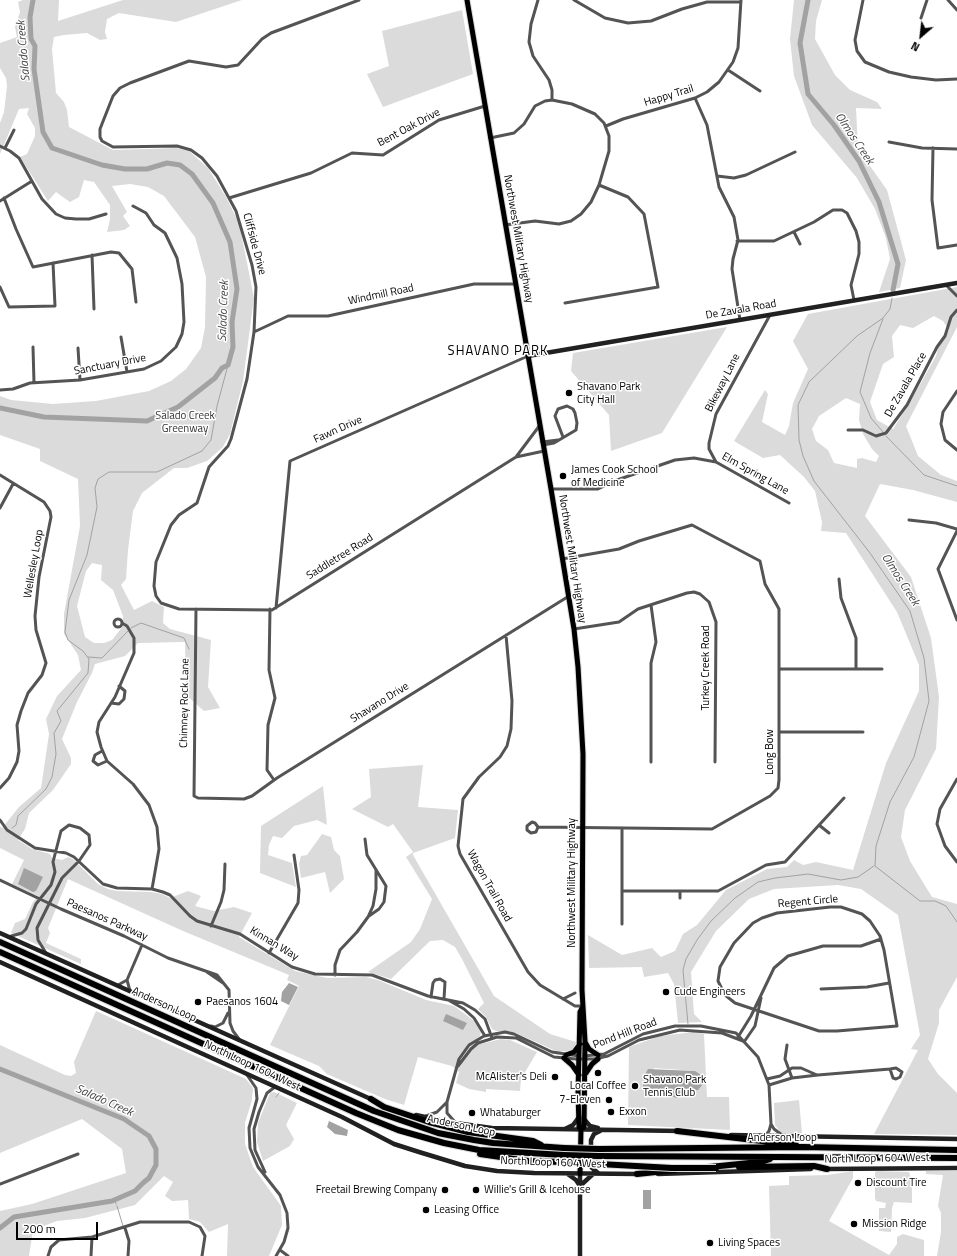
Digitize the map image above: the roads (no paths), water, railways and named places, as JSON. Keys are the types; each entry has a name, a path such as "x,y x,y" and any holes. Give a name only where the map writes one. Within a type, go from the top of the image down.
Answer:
{"highway":[{"name":"Anderson Loop","path":"0,942 374,1111 438,1133 474,1140 564,1148 803,1147 957,1150"},
{"name":"Anderson Loop","path":"0,952 375,1121 418,1136 462,1147 479,1150 598,1156 957,1158"},
{"path":"371,1099 384,1107 429,1122 468,1132 533,1141 544,1147"},
{"path":"677,1131 719,1137 787,1143 803,1147"},
{"path":"462,1147 476,1153 528,1161 672,1168 814,1166 827,1169"},
{"path":"637,1174 759,1162 778,1157"}],"main road":[{"name":"Northwest Military Highway","path":"467,0 574,629 582,724 582,1007 580,1012 582,1042 582,1118 579,1127 582,1130 580,1174 580,1256"},
{"name":"De Zavala Road","path":"528,356 957,283"},
{"name":"North Loop 1604 West","path":"0,933 371,1099 421,1116 458,1124 492,1128 677,1131 764,1136 957,1139"},
{"name":"North Loop 1604 West","path":"0,962 342,1117 394,1144 451,1162 497,1171 567,1174 716,1174 827,1169 957,1168"},
{"path":"582,1042 598,1057 582,1075 565,1057 574,1052 582,1042"},
{"path":"564,1129 582,1118 590,1126 606,1130"},
{"path":"601,1174 591,1167 591,1140 594,1134 606,1130"},
{"path":"567,1174 576,1180 580,1186 593,1174"}],"street":[{"name":"Cliffside Drive","path":"158,600 154,586 157,556 172,521 197,503 209,466 228,446 231,438 247,379 254,332 256,295 255,279 241,224 229,198 211,168 191,150 177,146 113,148 102,140 100,137 100,129 113,96 120,88 130,83 189,61 198,61 226,67 238,65 262,39 271,32 359,0"},
{"path":"538,0 531,24 529,42 533,56 549,80 552,90 552,100"},
{"path":"574,0 605,18 628,23 651,20 707,2 741,1"},
{"path":"863,0 855,40 857,51 865,62 889,72 911,77 936,80 957,79"},
{"path":"921,18 927,0"},
{"path":"948,0 957,10"},
{"name":"Happy Trail","path":"606,126 623,119 695,98 713,87 728,70 736,56 740,40 741,1"},
{"path":"728,70 760,91"},
{"path":"695,98 707,125 720,191 734,217 737,241 732,269 740,320"},
{"path":"490,138 514,133 520,128 535,106 545,101 552,100 583,108 598,116 606,126 610,139 609,151 599,185 587,208 571,220 559,224 535,221 505,225"},
{"name":"Bent Oak Drive","path":"229,198 311,173 352,153 383,155 439,120 485,106"},
{"path":"5,148 14,130"},
{"path":"889,142 932,148 957,149"},
{"path":"0,146 19,158 42,199 59,215 68,218 84,219 106,214"},
{"path":"932,148 932,200 938,248 957,245"},
{"path":"716,176 734,178 746,175 795,152"},
{"path":"0,201 32,181"},
{"path":"565,303 658,287 644,214 628,197 599,185"},
{"path":"4,198 16,230 33,267 92,255 116,252 122,255 132,269 136,302"},
{"name":"Sanctuary Drive","path":"0,390 10,390 34,383 80,380 127,372 149,367 169,355 181,338 184,322 182,284 175,253 164,233 154,226 146,213 133,206"},
{"path":"737,241 768,242 794,232 833,210 842,210 847,213 856,231 860,246 852,284 854,300"},
{"path":"794,232 800,244"},
{"path":"92,255 94,309"},
{"path":"0,287 9,307 55,306 53,263"},
{"name":"Windmill Road","path":"254,332 288,316 325,316 474,284 516,284"},
{"path":"946,285 957,296"},
{"name":"De Zavala Place","path":"848,430 863,430 876,436 886,433 907,405 937,347 945,336 950,325 951,317 957,310"},
{"name":"Bikeway Lane","path":"716,462 709,449 709,444 716,414 770,315"},
{"path":"121,337 127,372"},
{"path":"33,347 34,383"},
{"path":"78,348 80,380"},
{"name":"Fawn Drive","path":"276,608 290,461 528,356"},
{"path":"957,391 943,412 941,424 945,440 957,450"},
{"path":"543,444 554,443 574,432 577,425 574,411 567,406 558,409 554,416 563,437"},
{"name":"Saddletree Road","path":"158,600 173,608 276,608 516,457 540,425"},
{"name":"Saddletree Road","path":"516,457 544,452"},
{"name":"Elm Spring Lane","path":"551,489 598,489 617,480 682,458 694,458 716,462 789,503"},
{"name":"Wellesley Loop","path":"0,476 44,502 50,511 51,517 39,576 36,616 36,630 46,663 42,675 28,694 21,711 17,726 19,751 17,762 10,778 0,788"},
{"path":"0,508 13,484"},
{"path":"910,520 946,525 957,530 938,569 957,620"},
{"name":"Long Bow","path":"538,827 622,830 712,829 770,796 778,788 779,780 779,609 765,584 760,561 692,525 619,549 562,559"},
{"path":"839,579 841,598 856,638 856,669"},
{"name":"Turkey Creek Road","path":"574,629 619,622 636,610 694,592 709,602 716,622 715,762"},
{"name":"Shavano Drive","path":"195,797 244,799 252,796 274,780 568,596"},
{"path":"651,605 656,642 651,663 651,762"},
{"name":"Chimney Rock Lane","path":"195,797 193,793 196,609"},
{"path":"270,609 269,670 275,698 268,725 267,770 274,780"},
{"path":"122,623 131,632 135,645 132,660 98,726 102,751 107,762 133,784 149,805 157,826 159,849 152,889"},
{"name":"Wagon Trail Road","path":"506,635 512,700 511,729 507,746 500,757 479,777 463,799 458,846 460,854 525,968 540,985 575,1006 582,1007"},
{"path":"779,669 882,669"},
{"path":"111,703 119,704 124,698 125,691 119,686"},
{"path":"779,732 863,732"},
{"path":"102,751 95,755 93,761 98,765 107,762"},
{"path":"957,779 940,809 937,824 945,846 957,862"},
{"path":"622,891 718,891 766,865 785,862 844,798"},
{"name":"Kinnan Way","path":"0,820 12,834 35,848 66,853 79,861 96,879 111,887 152,889 163,892 170,896 190,916 211,926 240,934 282,962 303,971 315,974 372,976 431,997 463,1003 479,1013 488,1026 492,1036"},
{"path":"819,825 828,833"},
{"path":"8,937 22,933 26,930 34,909 51,885 55,872 53,862 59,836 65,827 75,826 80,828 84,830 91,839 88,850 63,876 39,921 36,934 47,954"},
{"path":"622,830 622,924"},
{"path":"335,975 335,964 340,950 357,932 368,917 384,902 386,894 383,879 367,855 365,839"},
{"path":"269,953 298,903 299,890 294,855"},
{"path":"211,926 221,902 224,890 225,864"},
{"path":"368,917 375,898 376,870"},
{"path":"55,872 63,876"},
{"name":"Paesanos Parkway","path":"0,880 40,900 168,958 185,962 217,975 229,990 230,1023 233,1031 242,1042"},
{"path":"680,891 680,898"},
{"name":"Regent Circle","path":"882,939 870,921 862,914 841,907 787,911 762,918 743,932 722,962 718,973 720,988 725,995 735,1003 759,1012 819,1031 837,1031 897,1026 890,983"},
{"path":"738,1037 749,1020 774,968 788,956 823,946 861,946 882,939 890,983 867,987 821,989"},
{"path":"131,992 127,980 142,945"},
{"path":"431,997 435,980 440,979 445,982 444,999"},
{"path":"116,985 127,980"},
{"path":"563,999 575,992"},
{"path":"744,1042 756,1023 762,995"},
{"name":"Kinnan Way","path":"450,1001 464,1009 474,1018 485,1037"},
{"path":"207,1026 215,1027 222,1023 229,1012"},
{"path":"474,1018 479,1013"},
{"path":"749,1020 756,1023"},
{"name":"Pond Hill Road","path":"565,1057 598,1057 617,1050 650,1034 668,1031 690,1030 722,1033 738,1037 758,1057 767,1079 769,1085 771,1124"},
{"path":"458,1124 449,1116 447,1102 459,1059 464,1051 476,1040 505,1032 514,1034 541,1048 554,1057 565,1057"},
{"path":"787,1045 784,1054 792,1078"},
{"path":"767,1079 778,1076 789,1069 801,1068 818,1075"},
{"path":"769,1085 792,1078 890,1069"},
{"path":"246,1073 256,1088 257,1098 249,1128 250,1148 258,1167 280,1195 287,1213 288,1228 277,1256"},
{"path":"778,1076 780,1082"},
{"path":"267,1177 256,1154 254,1129 257,1116 267,1094 275,1087"},
{"path":"421,1116 437,1112 447,1102"},
{"path":"764,1136 769,1131 771,1124"},
{"path":"771,1124 777,1132 784,1136"},
{"path":"0,1184 78,1154"},
{"path":"48,1256 51,1247 59,1240 92,1237 146,1222 189,1222 203,1230 205,1241 202,1256"},
{"path":"124,1228 129,1241 128,1256"},
{"path":"91,1256 92,1237"},
{"path":"280,1250 288,1256"}],"waterway":[{"name":"Salado Creek","path":"0,408 44,417 147,421 178,407 215,378 222,368 228,365 233,347 232,322 237,289 230,242 213,203 192,174 180,165 167,163 147,169 125,169 102,165 52,148 43,132 34,69 35,46 31,39 30,17 33,0"},
{"name":"Olmos Creek","path":"808,0 800,43 808,94 834,125 859,161 879,202 898,264 893,290"},
{"name":"Olmos Creek","path":"892,298 890,309 883,318 857,336 809,382 798,405 799,440 803,456 814,481 870,553 910,611 924,658 929,701 914,757 890,802 876,846 875,866 920,901 935,901 946,906 957,922"},
{"path":"883,319 870,353 860,392 871,418 883,432"},
{"path":"12,828 16,825 18,816 46,789 52,777 56,754 54,733 61,721 57,711 88,673 89,659 83,651 68,640 65,632 69,600 87,555 97,507 95,488 98,479 109,472 157,472 202,451 211,440 217,406 228,365"},
{"path":"886,436 924,475 957,486"},
{"path":"131,628 141,623 184,638 189,649"},
{"path":"88,657 102,658 128,631"},
{"path":"688,1024 683,970 686,959 697,940 711,921 735,898 758,882 775,878 808,874 841,880 858,877 874,866"},
{"name":"Salado Creek","path":"0,1069 124,1119 149,1136 156,1149 156,1165 149,1178 143,1183"},
{"path":"276,1097 279,1093"},
{"name":"Salado Creek","path":"0,1228 14,1217 112,1201 135,1191 142,1184"},
{"name":"Salado Creek","path":"115,1200 116,1204"},
{"path":"117,1206 123,1226"}],"place":[{"name":"Shavano Park City Hall","path":"569,393"},
{"name":"James Cook School of Medicine","path":"563,476"},
{"name":"Cude Engineers","path":"666,992"},
{"name":"Paesanos 1604","path":"198,1002"},
{"name":"Local Coffee","path":"598,1073"},
{"name":"McAlister's Deli","path":"555,1077"},
{"name":"Shavano Park Tennis Club","path":"635,1086"},
{"name":"7-Eleven","path":"609,1100"},
{"name":"Exxon","path":"611,1112"},
{"name":"Whataburger","path":"472,1113"},
{"name":"Discount Tire","path":"858,1183"},
{"name":"Freetail Brewing Company","path":"445,1190"},
{"name":"Willie's Grill & Icehouse","path":"476,1190"},
{"name":"Leasing Office","path":"426,1210"},
{"name":"Mission Ridge","path":"854,1224"},
{"name":"Living Spaces","path":"710,1243"}],"district":[{"name":"SHAVANO PARK","path":"498,352"}],"park label":[{"name":"Salado Creek Greenway","path":"185,422"}]}
